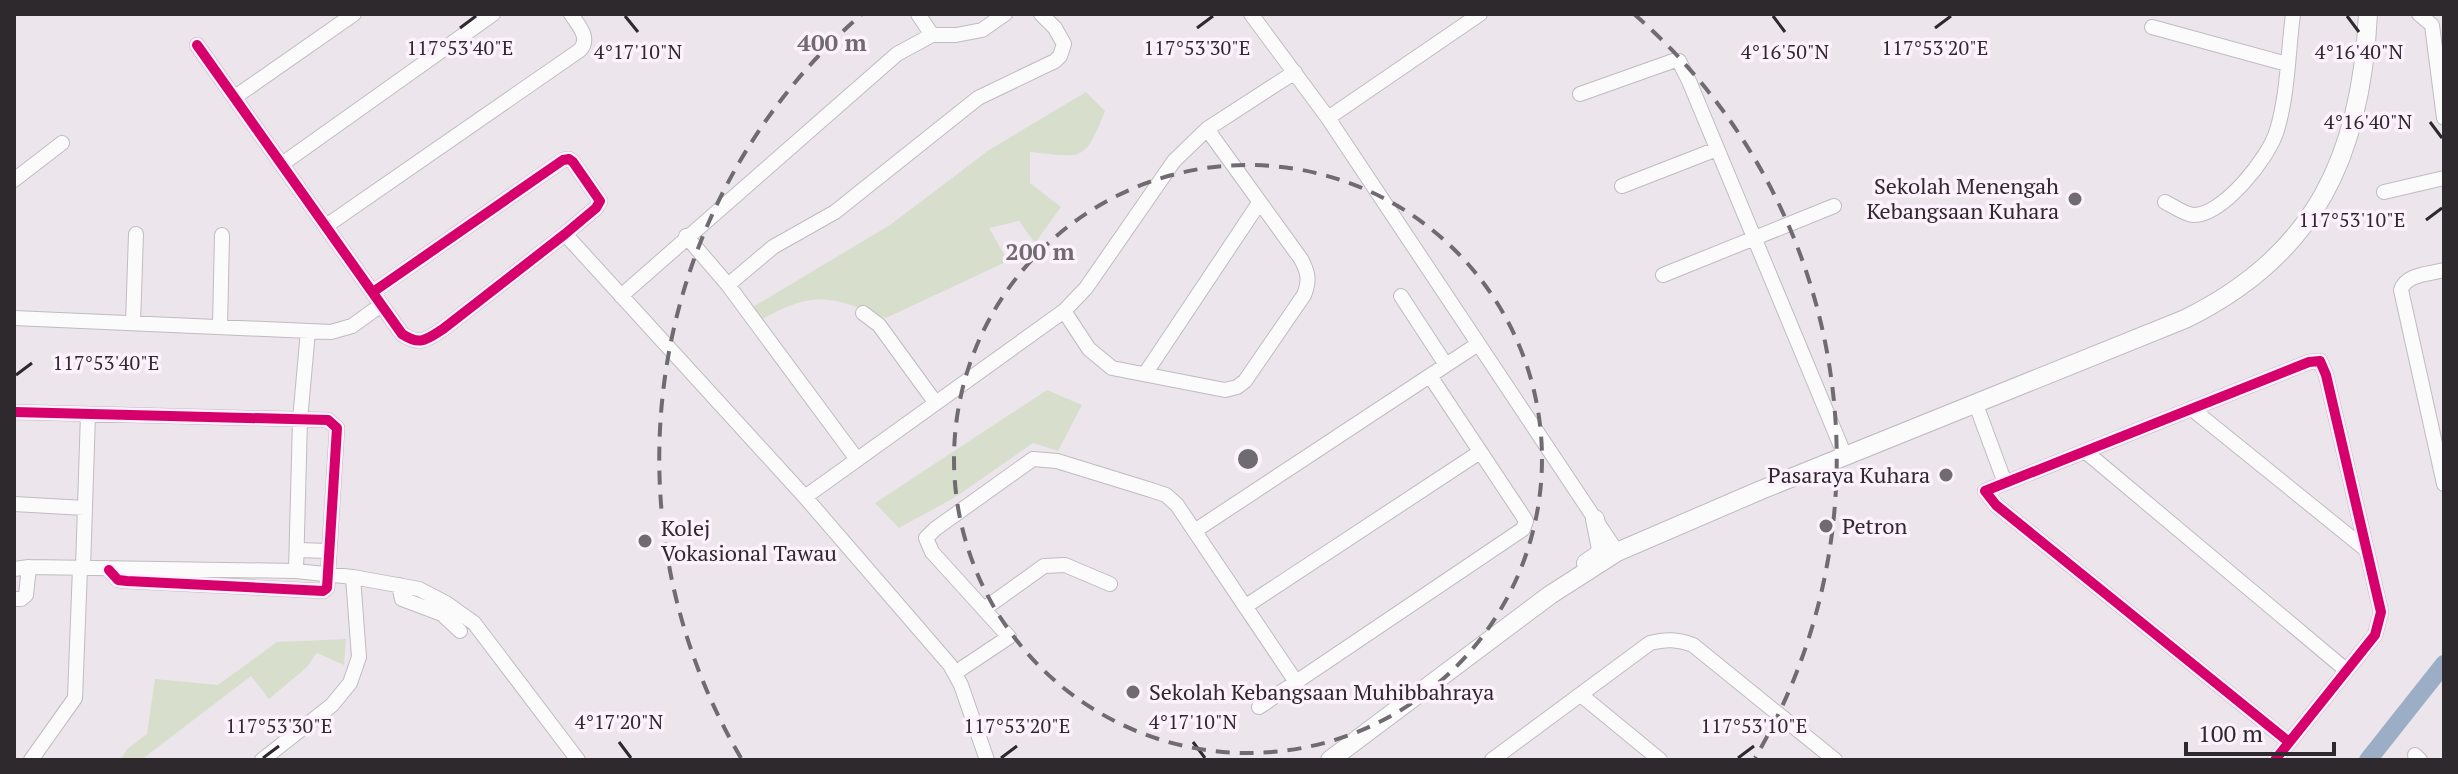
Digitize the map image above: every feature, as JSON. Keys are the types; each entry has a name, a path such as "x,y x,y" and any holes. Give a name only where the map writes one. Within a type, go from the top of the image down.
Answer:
{"main road":[{"path":"2365,62 2368,14"},
{"path":"1330,760 1550,595 1617,552 1975,402 2185,319 2228,296 2270,263 2320,205 2351,126 2365,62 2380,14"},
{"path":"1595,519 1623,540 1650,536"},
{"path":"1550,595 1554,585 1600,553 1595,519"}],"street":[{"path":"235,97 354,14"},
{"path":"282,164 493,14"},
{"path":"326,226 580,50 585,45 585,38 571,14"},
{"path":"918,14 932,35"},
{"path":"621,296 897,54 932,35 982,30 1005,14"},
{"path":"728,285 773,247 835,212 978,98 1055,61 1064,44 1055,28 1041,14"},
{"path":"1251,14 1328,118 1617,552"},
{"path":"1328,118 1480,14"},
{"path":"2165,202 2188,214 2210,210 2232,194 2269,148 2277,132 2293,14"},
{"path":"2419,14 2440,28"},
{"path":"2433,14 2440,28 2444,118"},
{"path":"2152,27 2287,64"},
{"path":"14,318 344,330 377,299 563,160 569,159 600,201 565,234 443,329 421,341 412,341 402,334 377,299 235,97 197,45"},
{"path":"1580,94 1679,61 1845,456"},
{"path":"805,497 1064,311 1086,288 1174,161 1207,129 1295,72"},
{"path":"1064,311 1083,341 1103,363 1112,368 1225,390 1245,381 1304,295 1309,284 1308,271 1207,129"},
{"path":"14,180 62,143"},
{"path":"1622,186 1717,149"},
{"path":"2384,192 2444,178"},
{"path":"1145,374 1259,203"},
{"path":"1663,275 1834,206"},
{"path":"133,323 136,234"},
{"path":"565,234 805,497 955,673 987,760"},
{"path":"220,327 222,235"},
{"path":"686,236 728,285 856,458"},
{"path":"2444,270 2410,279 2403,283 2401,290 2444,484"},
{"path":"1401,296 1446,365"},
{"path":"863,313 879,325 935,402"},
{"path":"296,571 300,420 308,331"},
{"path":"1196,530 1478,344"},
{"path":"2275,760 2375,635 2380,623 2381,612 2326,375 2320,361 2309,362 1985,491 1996,505 2289,742"},
{"path":"1259,707 1523,529 1526,521 1430,376"},
{"path":"1975,402 2005,483"},
{"path":"2192,409 2364,548"},
{"path":"14,412 328,420 337,428 327,588 318,591 127,581 118,580 109,570"},
{"path":"31,760 75,698 88,414"},
{"path":"1246,606 1480,452"},
{"path":"2086,452 2346,670"},
{"path":"955,673 1009,637 932,552 926,538 1033,459 1057,461 1166,495 1196,530 1296,682"},
{"path":"14,504 85,508"},
{"path":"297,550 329,551"},
{"path":"984,609 1044,566 1065,565 1110,584"},
{"path":"14,599 26,595 22,568 296,571 419,589 474,623 578,760"},
{"path":"262,760 332,705 350,683 359,657 353,577"},
{"path":"399,585 402,599 442,614 460,631"},
{"path":"1493,760 1650,643 1665,639 1693,645 1835,760"},
{"path":"1581,695 1660,760"}],"green space":[{"path":"1086,92 1105,111 1086,149 1071,155 1030,152 1030,183 1061,207 1035,243 1019,221 989,228 1008,261 886,318 837,301 810,300 779,310 761,320 751,308 890,225 989,150"},
{"path":"1047,390 1082,405 1058,451 1033,443 954,498 899,528 875,503"},
{"path":"346,639 344,665 317,653 306,668 269,699 251,676 141,760 120,760 127,749 147,734 155,679 218,685 277,642"}],"waterway":[{"path":"2368,760 2444,664"}],"cycle path":[{"path":"197,45 402,334 414,340 427,339 443,329 565,234 600,201 573,162 563,160 373,292"},
{"path":"2275,760 2375,635 2381,612 2326,375 2320,361 2309,362 1985,491 1996,505 2289,742"},
{"path":"14,412 328,420 337,428 327,588 323,591 127,581 118,580 109,570"}],"place":[{"name":"Sekolah Menengah Kebangsaan Kuhara","path":"2075,199"},
{"name":"Pasaraya Kuhara","path":"1946,475"},
{"name":"Petron","path":"1826,526"},
{"name":"Kolej Vokasional Tawau","path":"645,541"},
{"name":"Sekolah Kebangsaan Muhibbahraya","path":"1133,692"}]}
